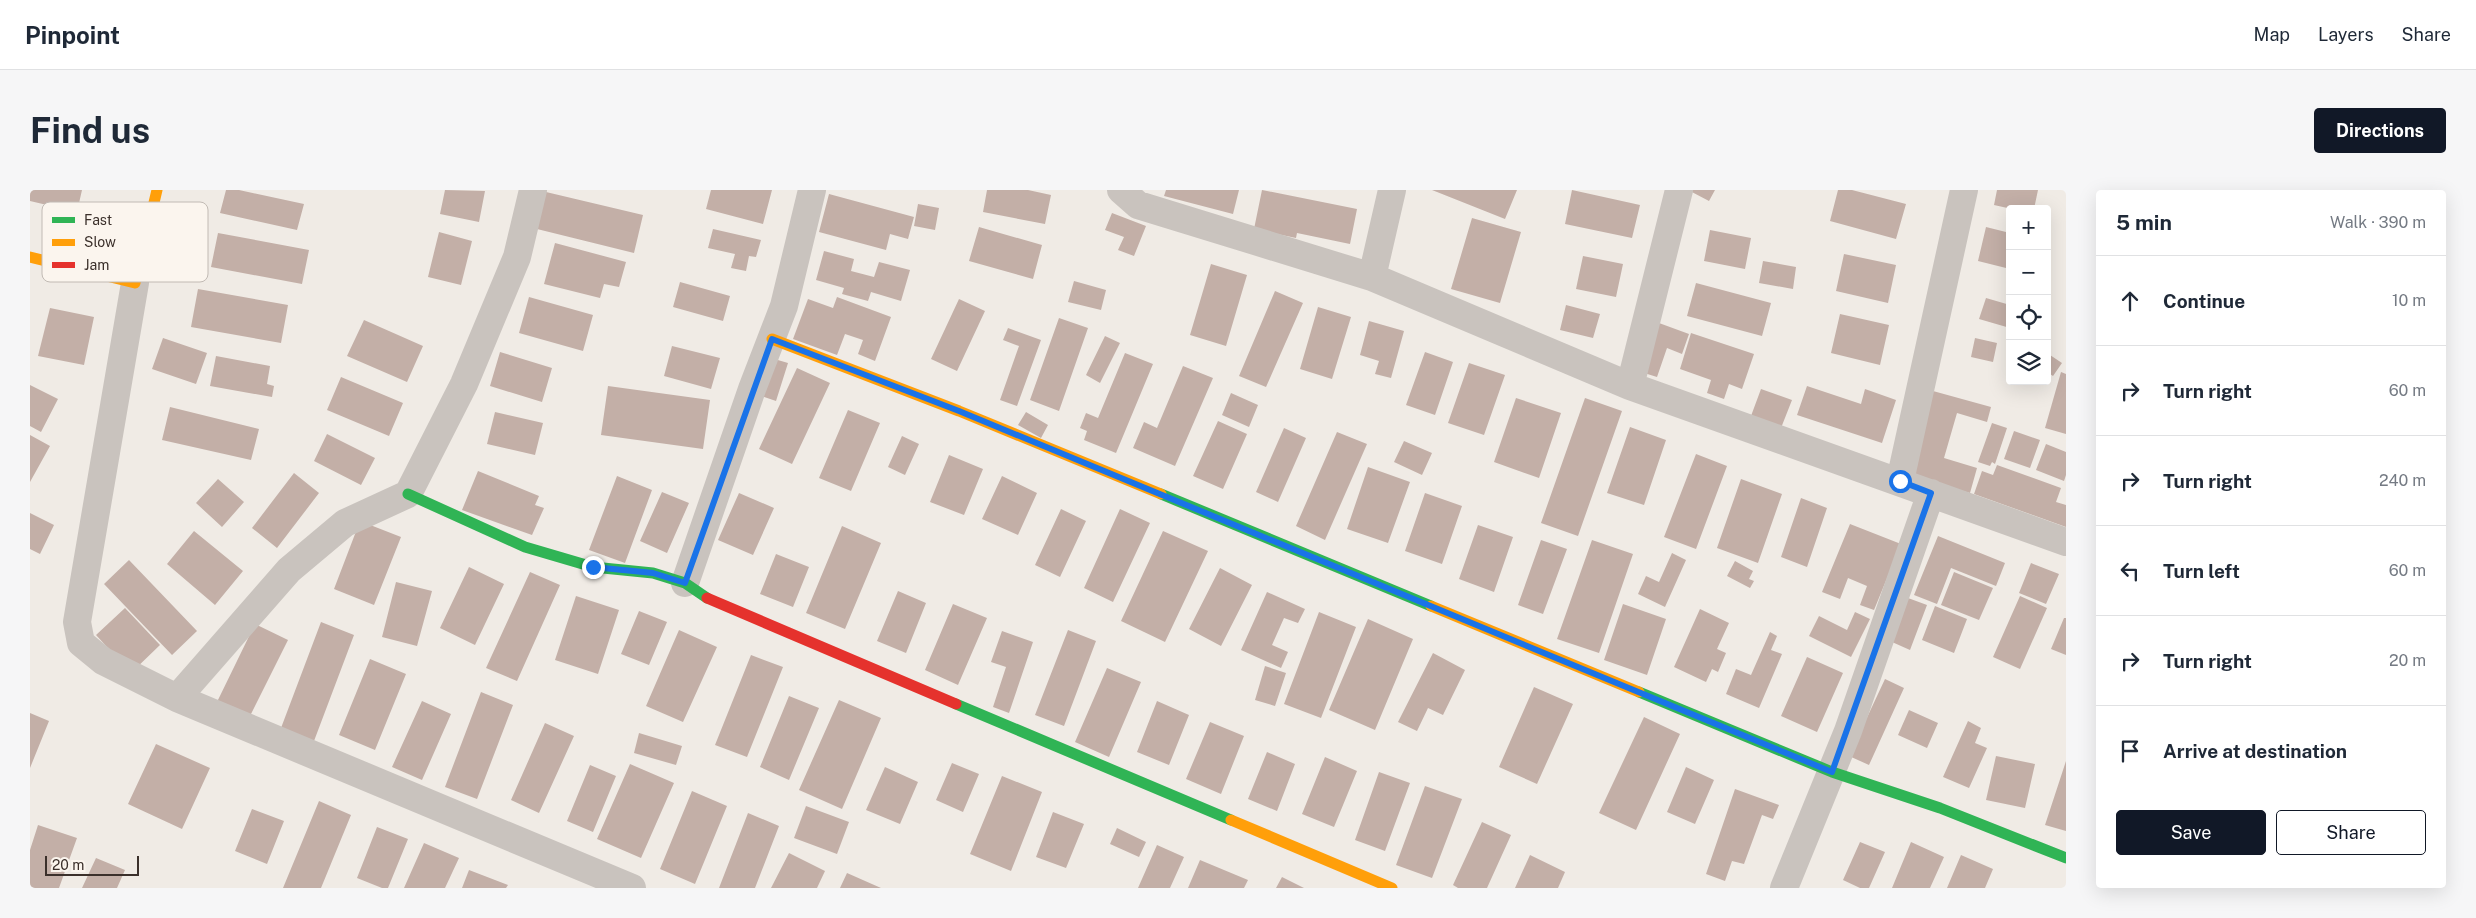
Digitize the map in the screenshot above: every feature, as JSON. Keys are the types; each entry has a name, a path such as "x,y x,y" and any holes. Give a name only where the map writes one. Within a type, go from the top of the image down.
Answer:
{"street":[{"path":"177,698 289,570 345,523 408,494 464,384 517,257 533,190"},
{"path":"685,583 784,306 812,190"},
{"path":"1121,190 1138,205 1372,277 1630,386 1900,481 2066,542"},
{"path":"1372,277 1392,190"},
{"path":"1630,386 1679,190"},
{"path":"1900,481 1964,190"},
{"path":"131,282 135,283 77,622 81,643 103,661 177,698 632,888"},
{"path":"772,339 959,411 1832,772 1940,808 2066,858"},
{"path":"1784,888 1832,772 1931,493"},
{"path":"408,494 525,547 593,567 653,573 685,583 714,602 1392,888"}],"building":[{"path":"30,190 82,190 79,202 42,202 42,204 30,201"},
{"path":"226,190 239,190 304,204 297,230 220,213"},
{"path":"445,190 485,191 479,222 440,214"},
{"path":"711,190 772,190 763,224 706,209"},
{"path":"987,190 1028,190 1051,195 1045,224 983,212"},
{"path":"1166,190 1239,190 1233,214 1164,196"},
{"path":"1262,190 1357,209 1350,244 1297,233 1296,238 1254,229"},
{"path":"1432,190 1517,190 1505,219"},
{"path":"1572,190 1640,205 1632,238 1565,224"},
{"path":"1688,190 1715,190 1709,201"},
{"path":"1838,190 1852,190 1906,204 1896,239 1830,221"},
{"path":"1997,190 2038,190 2035,205 2006,205 2006,208 1994,205"},
{"path":"546,192 643,215 634,253 537,229"},
{"path":"829,194 914,217 908,239 890,234 886,250 819,232"},
{"path":"918,204 939,208 935,230 914,226"},
{"path":"1112,213 1146,226 1134,256 1118,250 1124,237 1105,230"},
{"path":"1472,218 1521,232 1500,303 1451,289"},
{"path":"979,227 1042,245 1033,279 969,261"},
{"path":"1986,227 2006,232 2006,268 1978,261"},
{"path":"713,229 761,240 756,257 749,256 746,271 731,268 735,254 708,248"},
{"path":"1710,230 1751,238 1745,269 1704,261"},
{"path":"439,232 472,241 461,285 428,277"},
{"path":"218,233 309,250 302,284 211,267"},
{"path":"555,243 626,262 619,287 604,284 600,298 544,284"},
{"path":"824,251 854,259 851,271 874,277 879,262 910,270 901,301 871,292 868,301 842,294 844,288 816,280"},
{"path":"1844,254 1896,265 1888,303 1836,291"},
{"path":"1583,256 1623,264 1616,297 1576,289"},
{"path":"1763,261 1796,267 1793,289 1759,283"},
{"path":"1211,264 1247,275 1226,346 1190,335"},
{"path":"1074,281 1106,290 1101,310 1068,302"},
{"path":"680,282 730,296 723,321 673,307"},
{"path":"1696,283 1771,303 1762,336 1687,316"},
{"path":"198,289 288,305 281,343 191,327"},
{"path":"1275,291 1303,303 1266,387 1239,376"},
{"path":"529,297 593,315 583,351 519,333"},
{"path":"837,297 891,317 875,361 858,354 863,340 845,334 837,355 793,339 808,299 833,308"},
{"path":"1986,298 2006,304 2006,327 1979,319"},
{"path":"959,299 985,311 957,371 931,359"},
{"path":"1566,305 1600,314 1593,338 1560,330"},
{"path":"1318,307 1351,317 1332,379 1300,369"},
{"path":"50,308 94,317 84,365 38,356"},
{"path":"1840,314 1889,325 1880,365 1831,353"},
{"path":"1059,318 1088,328 1059,411 1030,400"},
{"path":"364,320 423,346 407,382 347,356"},
{"path":"1369,321 1404,331 1391,378 1375,374 1379,361 1360,355"},
{"path":"1659,323 1689,334 1682,354 1667,348 1657,377 1641,372"},
{"path":"1008,328 1041,340 1017,406 1000,400 1019,346 1003,340"},
{"path":"1691,333 1754,354 1742,389 1729,384 1724,399 1707,393 1711,380 1680,369"},
{"path":"1105,336 1120,343 1100,383 1086,375"},
{"path":"163,338 207,353 196,384 152,369"},
{"path":"1975,338 1997,343 1993,362 1971,357"},
{"path":"672,346 720,358 711,389 664,376"},
{"path":"500,352 552,368 542,402 490,386"},
{"path":"1425,352 1453,362 1435,415 1406,405"},
{"path":"1125,353 1153,364 1116,453 1084,440 1087,431 1080,428 1086,413 1098,418"},
{"path":"216,356 270,366 267,384 274,386 272,397 210,386"},
{"path":"2051,356 2062,363 2053,376 2051,375"},
{"path":"771,358 788,363 776,401 758,395"},
{"path":"1469,363 1505,375 1484,435 1448,423"},
{"path":"1183,366 1213,378 1175,466 1133,448 1144,422 1157,428"},
{"path":"797,368 830,383 792,464 759,449"},
{"path":"2061,372 2066,374 2066,434 2045,428"},
{"path":"341,377 403,403 389,436 327,410"},
{"path":"30,385 58,399 41,432 30,426"},
{"path":"608,386 710,400 703,449 601,435"},
{"path":"1807,386 1861,404 1865,389 1896,400 1882,443 1797,415"},
{"path":"1761,389 1792,400 1781,428 1751,416"},
{"path":"1933,391 1991,407 1987,422 1957,413 1944,458 1977,468 1970,493 1908,476"},
{"path":"1231,393 1258,405 1249,427 1222,415"},
{"path":"1516,398 1561,413 1539,478 1494,462"},
{"path":"1585,398 1622,411 1578,536 1541,523"},
{"path":"170,407 259,429 251,460 162,440"},
{"path":"848,410 880,423 851,491 819,478"},
{"path":"495,412 543,423 535,455 487,444"},
{"path":"1026,412 1048,425 1041,438 1018,425"},
{"path":"1218,421 1247,434 1223,489 1193,476"},
{"path":"1992,423 2007,428 1995,464 1992,462 1990,466 1978,462"},
{"path":"1630,427 1666,440 1644,505 1607,493"},
{"path":"1284,428 1306,438 1278,502 1256,492"},
{"path":"2014,431 2040,440 2030,468 2004,459"},
{"path":"1337,432 1367,444 1325,540 1296,526"},
{"path":"327,434 375,458 361,485 314,461"},
{"path":"30,435 50,446 30,482"},
{"path":"902,436 919,444 905,475 888,467"},
{"path":"1404,441 1432,453 1422,475 1394,462"},
{"path":"2046,444 2066,452 2066,475 2064,481 2036,470"},
{"path":"1696,454 1727,466 1696,549 1664,537"},
{"path":"949,455 983,469 964,515 930,502"},
{"path":"1997,465 2061,488 2056,502 2066,505 2066,527 1974,494 1982,471 1993,475"},
{"path":"1368,467 1410,482 1388,543 1347,529"},
{"path":"478,471 539,496 535,505 544,508 532,535 462,510"},
{"path":"294,473 319,493 277,548 252,528"},
{"path":"617,476 652,490 625,563 589,550"},
{"path":"1002,476 1037,493 1018,535 982,519"},
{"path":"218,479 244,502 222,527 196,503"},
{"path":"1741,479 1782,494 1758,563 1717,548"},
{"path":"662,492 689,503 667,553 640,541"},
{"path":"739,493 774,508 753,555 718,540"},
{"path":"1425,493 1462,506 1442,564 1405,551"},
{"path":"1801,498 1827,508 1807,567 1781,557"},
{"path":"1061,509 1086,521 1060,577 1035,565"},
{"path":"1120,509 1150,523 1113,602 1084,588"},
{"path":"30,513 54,525 40,554 30,549"},
{"path":"360,521 401,537 374,605 334,589"},
{"path":"1850,524 1901,544 1874,610 1860,605 1867,586 1848,578 1840,599 1822,592"},
{"path":"1478,525 1513,537 1494,592 1459,579"},
{"path":"842,526 881,543 845,629 806,613"},
{"path":"194,531 243,571 215,605 167,564"},
{"path":"1163,531 1208,551 1165,642 1121,621"},
{"path":"1938,536 2005,563 1996,586 1951,568 1937,604 1914,595"},
{"path":"1541,540 1567,549 1543,614 1518,605"},
{"path":"1592,540 1633,554 1599,653 1557,639"},
{"path":"1672,553 1686,560 1665,607 1638,594 1646,576 1659,582"},
{"path":"776,554 809,567 793,607 760,594"},
{"path":"129,560 197,631 172,655 104,584"},
{"path":"1735,561 1753,571 1749,579 1754,581 1750,588 1727,576"},
{"path":"2031,563 2059,574 2046,604 2019,593"},
{"path":"469,567 504,584 475,645 440,628"},
{"path":"1220,568 1252,585 1221,646 1189,629"},
{"path":"530,572 560,585 517,681 486,668"},
{"path":"1954,572 1993,588 1979,620 1941,605"},
{"path":"396,582 432,591 417,646 382,637"},
{"path":"898,591 926,603 906,653 877,641"},
{"path":"1267,592 1305,609 1298,623 1284,618 1272,645 1288,652 1281,668 1241,650"},
{"path":"576,596 619,610 598,674 555,660"},
{"path":"2020,596 2047,608 2020,669 1993,657"},
{"path":"1908,598 1927,605 1910,650 1892,642"},
{"path":"953,604 987,618 958,685 925,670"},
{"path":"1623,604 1666,619 1647,675 1604,660"},
{"path":"1935,606 1967,619 1954,653 1922,640"},
{"path":"125,608 160,645 131,673 96,635"},
{"path":"1700,609 1729,623 1717,649 1726,653 1718,672 1712,669 1706,682 1674,667"},
{"path":"639,611 667,622 649,665 621,654"},
{"path":"1319,612 1356,627 1321,718 1284,704"},
{"path":"1855,612 1870,619 1851,657 1809,636 1819,616 1847,630"},
{"path":"2064,618 2066,618 2066,655 2051,649"},
{"path":"1368,619 1413,639 1375,730 1329,710"},
{"path":"321,622 354,635 314,741 281,728"},
{"path":"255,624 288,640 249,718 217,702"},
{"path":"679,630 717,647 683,722 646,706"},
{"path":"1068,630 1096,641 1064,726 1035,715"},
{"path":"1002,631 1033,642 1009,713 993,707 1006,667 991,662"},
{"path":"1770,632 1777,636 1771,650 1782,654 1759,708 1726,694 1736,669 1751,675"},
{"path":"1433,653 1465,670 1443,715 1428,708 1417,731 1398,722"},
{"path":"751,655 783,667 747,757 715,745"},
{"path":"1807,657 1843,673 1817,732 1781,716"},
{"path":"370,659 406,674 375,750 339,735"},
{"path":"1265,666 1286,673 1275,706 1255,700"},
{"path":"1107,668 1141,682 1109,757 1075,742"},
{"path":"1885,679 1904,688 1869,765 1849,756"},
{"path":"1534,687 1573,704 1537,784 1499,767"},
{"path":"481,692 513,705 477,799 445,787"},
{"path":"789,696 819,708 789,780 760,767"},
{"path":"839,700 881,718 842,809 799,790"},
{"path":"422,701 451,714 422,780 392,767"},
{"path":"1157,701 1189,715 1169,765 1137,752"},
{"path":"1909,710 1938,723 1927,748 1898,735"},
{"path":"30,713 49,721 30,768"},
{"path":"1644,717 1680,734 1636,830 1599,813"},
{"path":"1968,721 1981,728 1975,743 1987,748 1969,788 1943,777"},
{"path":"1210,722 1244,736 1221,794 1186,779"},
{"path":"545,723 574,736 539,813 511,800"},
{"path":"639,733 682,746 676,765 634,753"},
{"path":"156,744 210,768 182,829 128,804"},
{"path":"1267,752 1295,764 1277,811 1248,799"},
{"path":"1996,756 2035,764 2025,808 1986,800"},
{"path":"1325,757 1357,771 1334,827 1302,814"},
{"path":"2066,761 2066,831 2045,825"},
{"path":"952,763 979,774 963,812 936,800"},
{"path":"630,764 674,783 641,858 597,839"},
{"path":"590,765 616,776 593,832 567,821"},
{"path":"885,767 918,782 900,824 866,810"},
{"path":"1686,767 1714,780 1695,824 1667,812"},
{"path":"1379,772 1410,783 1385,851 1355,840"},
{"path":"1002,776 1042,792 1011,871 970,854"},
{"path":"1425,786 1462,799 1432,878 1396,865"},
{"path":"1735,789 1779,805 1773,819 1762,815 1744,864 1732,861 1725,881 1706,874"},
{"path":"692,791 727,806 695,884 660,869"},
{"path":"319,801 351,815 321,888 283,888"},
{"path":"806,806 849,822 837,854 794,838"},
{"path":"252,809 284,821 267,864 235,851"},
{"path":"1053,812 1084,824 1066,868 1036,857"},
{"path":"748,813 779,826 755,888 719,888"},
{"path":"1482,822 1511,835 1487,888 1458,888 1453,885"},
{"path":"38,825 77,838 59,888 30,888 30,850"},
{"path":"377,827 408,839 388,888 382,888 357,878"},
{"path":"1117,828 1146,842 1139,857 1110,844"},
{"path":"1860,842 1885,852 1869,888 1860,888 1843,880"},
{"path":"1911,842 1944,857 1930,888 1892,888"},
{"path":"424,843 459,858 445,888 404,888"},
{"path":"1157,845 1184,857 1170,888 1138,888"},
{"path":"789,853 825,871 817,888 771,888"},
{"path":"1530,855 1565,872 1558,888 1515,888"},
{"path":"1961,855 1993,869 1985,888 1947,888"},
{"path":"96,858 125,870 117,888 82,888"},
{"path":"1200,860 1248,880 1244,888 1188,888"},
{"path":"469,870 508,885 506,888 462,888"},
{"path":"847,873 881,888 840,888"},
{"path":"1282,877 1304,888 1276,888"}],"traffic: fast":[{"path":"408,494 525,547 593,567 653,573 685,583 707,598"},
{"path":"1161,494 1431,606"},
{"path":"1639,692 1832,772 1940,808 2066,858"},
{"path":"956,704 1231,820"}],"traffic: slow":[{"path":"154,202 157,190"},
{"path":"30,257 42,260"},
{"path":"131,282 135,282"},
{"path":"772,339 959,411 1161,494"},
{"path":"1431,606 1639,692"},
{"path":"1231,820 1392,888"}],"traffic: jam":[{"path":"707,598 956,704"}],"route":[{"path":"593,567 653,573 685,583 752,389 772,339 959,411 1832,772 1931,493 1900,481"}]}
